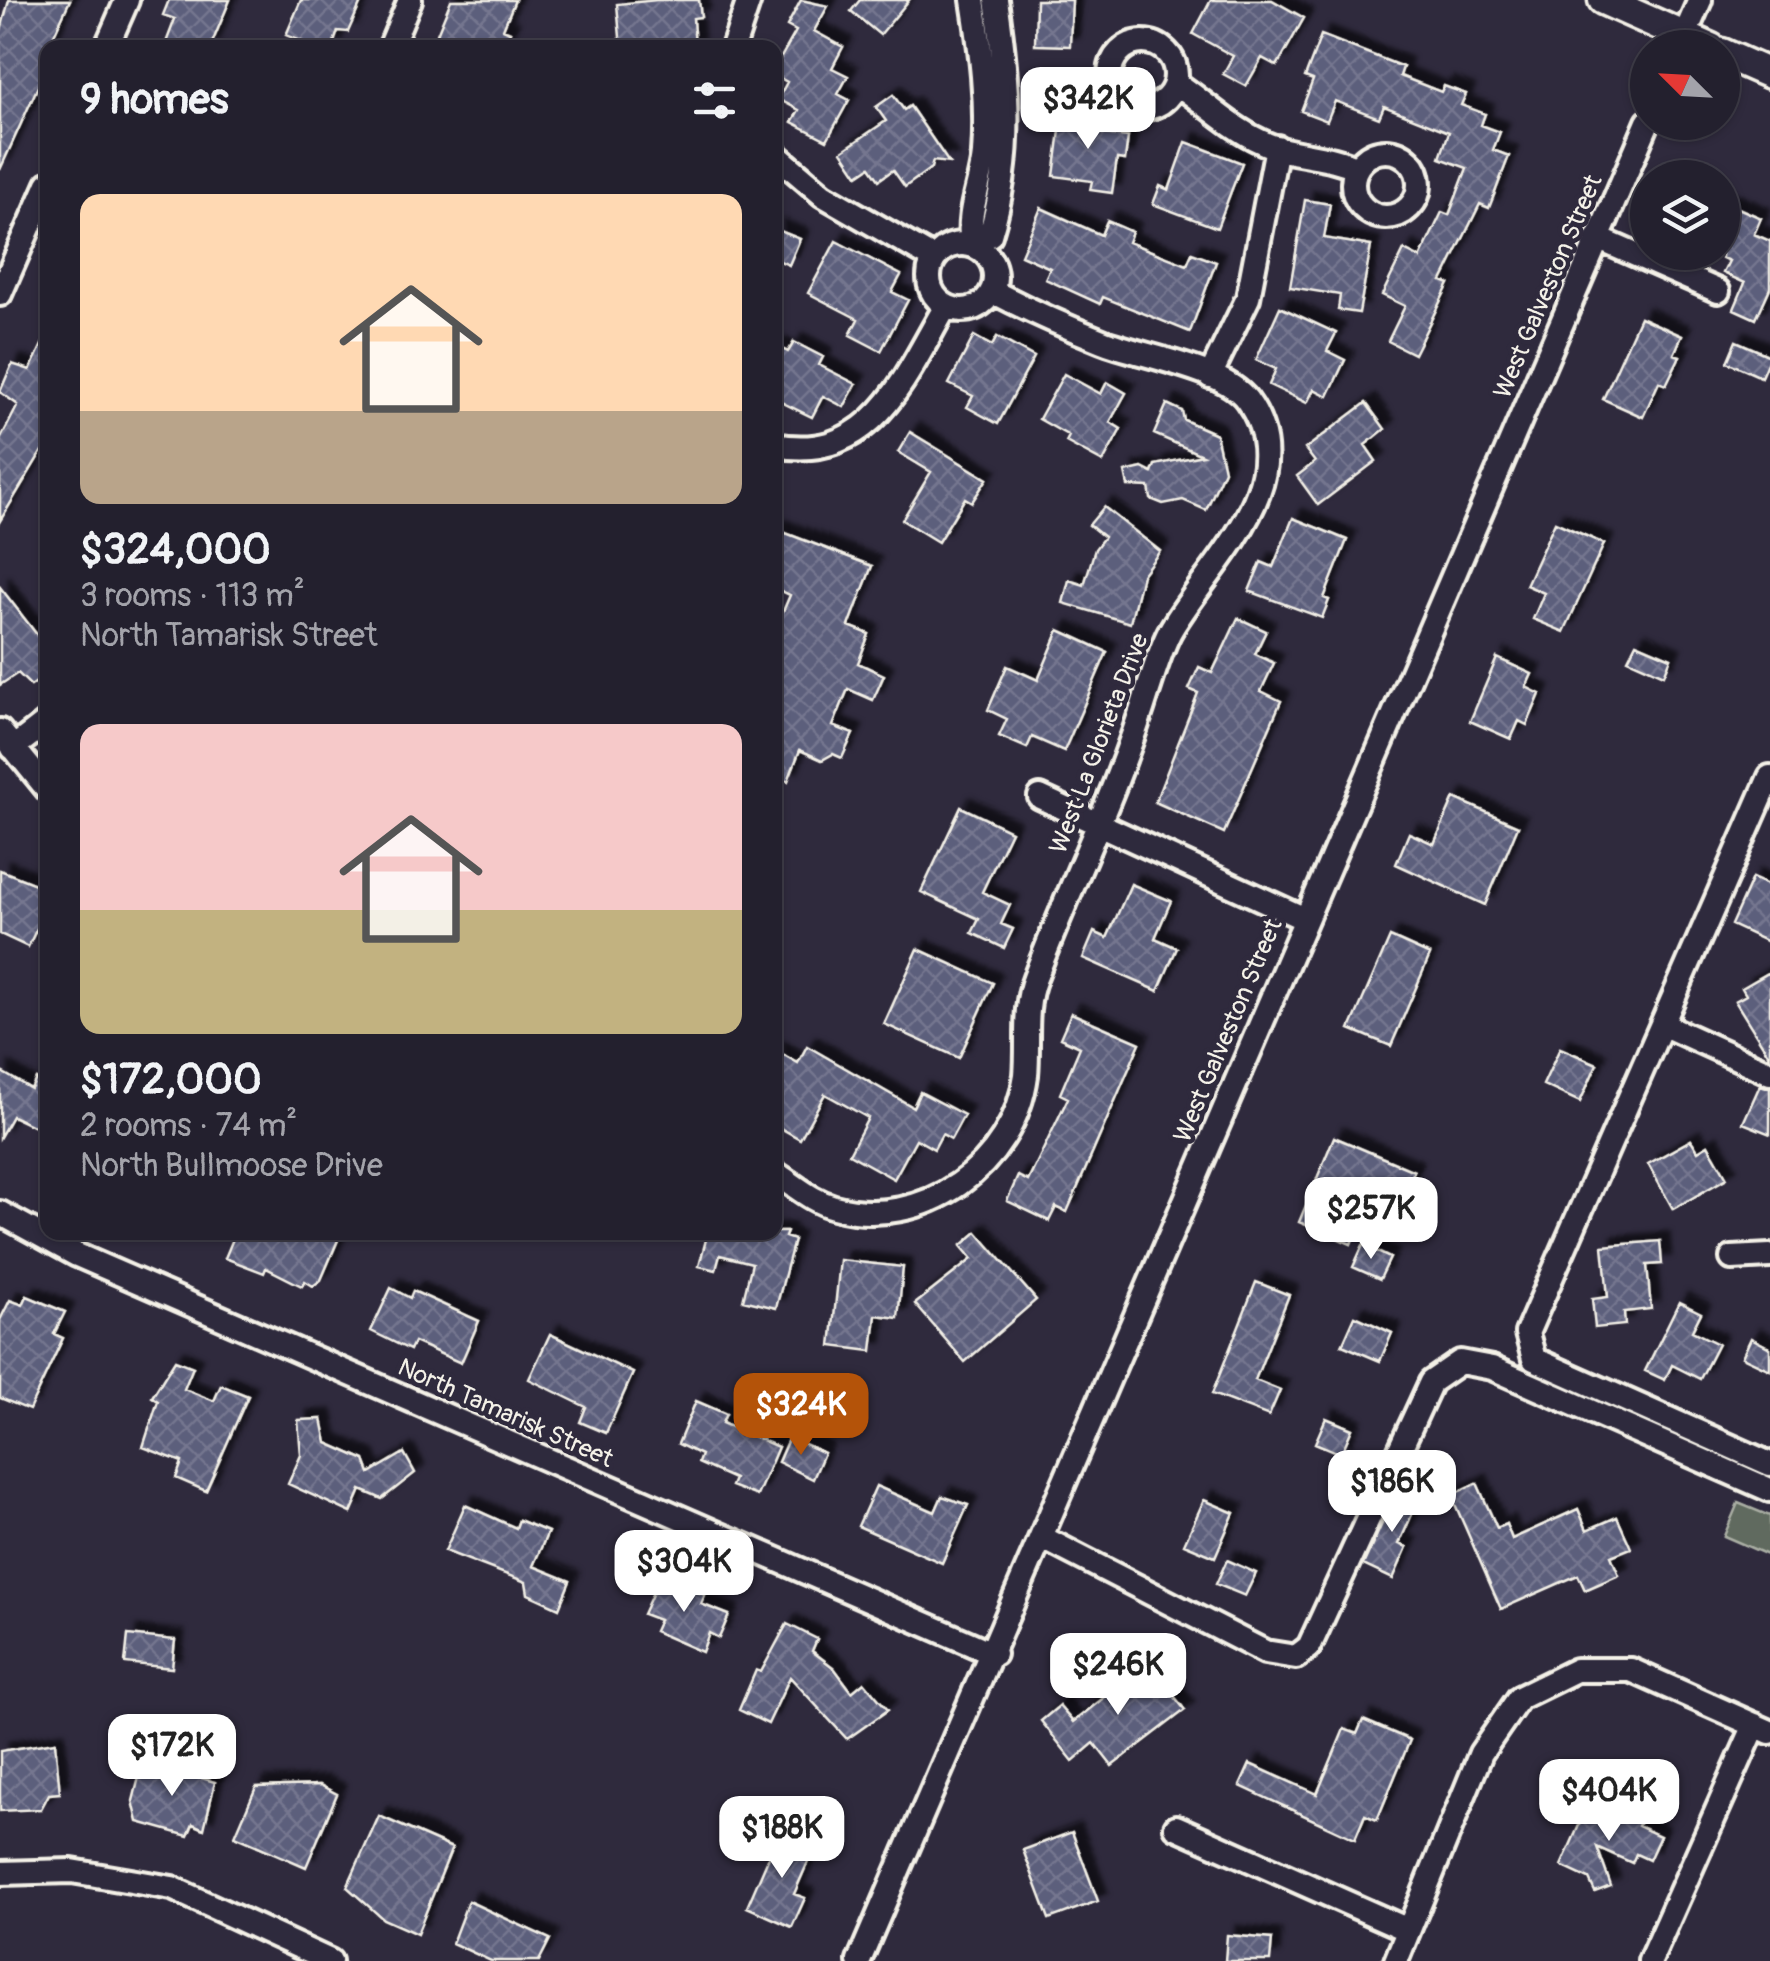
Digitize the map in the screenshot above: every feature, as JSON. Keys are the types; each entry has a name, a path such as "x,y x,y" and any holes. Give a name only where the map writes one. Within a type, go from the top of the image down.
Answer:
{"main road":[{"path":"1604,0 1660,30"},
{"path":"1740,61 1770,74"}],"street":[{"path":"110,40 127,0"},
{"path":"393,40 410,0"},
{"path":"736,40 749,0"},
{"path":"973,0 985,73 984,156 969,225 972,245 993,262 992,291 973,309 946,306 930,286 934,259 955,244 972,245 990,235 1006,161 1008,110 996,0"},
{"path":"1687,30 1700,0"},
{"path":"1176,83 1258,141 1334,157 1357,168"},
{"name":"West Galveston Street","path":"859,1961 994,1654 1640,140"},
{"path":"1210,376 1248,298 1277,147"},
{"path":"782,160 823,195 934,259"},
{"path":"0,294 40,202"},
{"path":"1597,238 1718,291"},
{"name":"West La Glorieta Drive","path":"782,1179 806,1195 835,1207 914,1208 960,1186 983,1166 1010,1123 1026,1076 1032,984 1123,769 1167,636 1247,520 1258,494 1264,439 1246,398 1210,376 1106,343 992,291"},
{"path":"782,446 800,450 837,443 871,424 895,393 946,306"},
{"path":"40,725 7,740 40,780"},
{"path":"1770,777 1527,1333 1534,1359 1770,1464"},
{"path":"1040,797 1305,918"},
{"path":"1664,1025 1770,1072"},
{"name":"North Tamarisk Street","path":"0,1213 40,1235"},
{"name":"North Tamarisk Street","path":"50,1240 994,1654"},
{"path":"1732,1258 1770,1256"},
{"path":"1043,1538 1265,1652 1296,1657 1310,1647 1431,1382 1460,1362 1492,1368 1770,1490"},
{"path":"1396,1961 1482,1752 1519,1698 1576,1670 1631,1670 1762,1729 1650,1961"},
{"path":"1176,1827 1406,1929"},
{"path":"0,1873 72,1872 172,1888 323,1960"}],"green space":[{"path":"1738,1503 1770,1516 1770,1556 1724,1536"}],"building":[{"path":"9,0 70,0 52,40 40,40 40,82 0,170 0,34"},
{"path":"169,0 230,0 213,40 167,40 175,19 163,15"},
{"path":"301,0 362,0 348,32 338,31 335,40 298,40 286,35"},
{"path":"451,0 515,0 503,29 510,32 506,40 450,40 437,34"},
{"path":"699,0 701,17 693,18 694,40 620,40 617,4"},
{"path":"801,0 828,6 814,31 843,47 832,68 848,76 838,94 849,100 827,140 792,122 799,110 782,101 787,82 782,79 782,56 796,31 787,26"},
{"path":"860,0 909,0 880,35 851,11"},
{"path":"1036,0 1072,0 1070,46 1035,45"},
{"path":"1211,0 1272,0 1304,18 1277,66 1262,58 1246,86 1223,74 1233,56 1193,34"},
{"path":"1321,35 1403,67 1400,76 1441,92 1444,86 1466,94 1461,105 1485,114 1481,125 1500,132 1493,150 1509,156 1489,208 1480,204 1442,281 1449,284 1414,354 1388,341 1405,306 1382,295 1404,250 1420,258 1442,212 1449,215 1467,168 1440,158 1449,132 1384,106 1379,118 1335,101 1327,121 1301,111 1313,80 1305,77"},
{"path":"893,95 904,110 910,106 949,163 933,161 931,168 905,187 893,170 879,180 870,167 858,175 842,151 886,121 876,107"},
{"path":"1063,108 1090,111 1087,132 1128,137 1125,160 1117,159 1112,193 1090,190 1092,181 1054,176"},
{"path":"1186,142 1242,163 1217,228 1153,204 1160,186 1169,190"},
{"path":"1305,200 1330,204 1324,238 1371,246 1359,313 1338,310 1340,295 1290,287"},
{"path":"1041,208 1101,235 1107,221 1132,232 1128,242 1187,265 1192,253 1216,262 1190,332 1103,297 1100,304 1045,279 1050,268 1021,255"},
{"path":"1740,209 1761,218 1754,234 1770,241 1770,288 1756,319 1734,309 1745,283 1723,273 1740,270"},
{"path":"782,232 800,239 789,265 782,262"},
{"path":"836,241 901,275 892,292 908,300 881,351 850,335 858,319 808,293"},
{"path":"1280,307 1336,333 1327,351 1345,360 1328,396 1314,389 1307,403 1269,385 1276,369 1256,360"},
{"path":"1640,317 1682,336 1674,354 1680,356 1666,385 1659,382 1643,417 1603,399"},
{"path":"974,336 992,346 997,337 1034,357 998,424 967,407 973,396 949,384"},
{"path":"1736,341 1770,356 1761,377 1727,362"},
{"path":"794,342 823,357 819,365 856,384 844,407 823,396 812,417 782,402 782,349 788,352"},
{"path":"40,349 40,454 0,521 0,440 18,405 0,392 12,364 30,370"},
{"path":"1064,374 1101,394 1107,382 1126,393 1110,422 1121,429 1103,462 1066,442 1069,436 1039,419"},
{"path":"1366,403 1385,429 1365,445 1376,461 1318,505 1297,476 1315,462 1305,449"},
{"path":"1167,404 1182,411 1184,420 1216,434 1224,470 1206,510 1183,500 1163,504 1151,499 1149,487 1128,486 1125,472 1142,468 1152,473 1155,465 1202,455 1154,434"},
{"path":"910,432 987,479 972,502 965,498 938,542 902,520 931,472 898,452"},
{"path":"1104,507 1160,551 1142,575 1130,623 1063,603 1069,580 1084,585 1095,549 1104,537 1089,525"},
{"path":"1293,518 1347,540 1324,598 1329,600 1322,618 1249,591 1261,562 1273,567"},
{"path":"1555,522 1604,544 1564,632 1533,619 1544,593 1526,585"},
{"path":"782,532 872,566 849,626 869,634 858,663 884,675 873,700 848,689 833,726 853,734 842,758 833,754 822,760 800,750 788,781 782,778 782,614 790,595 782,591"},
{"path":"0,587 40,639 40,679 31,686 18,673 0,685"},
{"path":"1238,618 1266,631 1255,654 1274,663 1261,691 1281,701 1224,833 1155,802 1198,693 1189,689 1199,667 1212,673"},
{"path":"1059,630 1107,652 1064,751 1032,737 1027,748 999,736 1007,719 988,710 1007,666 1038,680"},
{"path":"1636,643 1671,658 1664,675 1628,659"},
{"path":"1497,658 1532,674 1526,687 1540,694 1527,725 1519,721 1511,739 1470,721"},
{"path":"1454,798 1518,826 1485,905 1396,864 1409,833 1434,844"},
{"path":"961,807 1011,831 982,892 1010,905 1001,924 1013,929 1004,948 972,933 979,919 921,892"},
{"path":"0,870 40,886 40,922 28,947 0,934"},
{"path":"1752,878 1770,886 1770,943 1731,925"},
{"path":"1131,884 1171,901 1155,938 1177,948 1158,991 1083,958 1094,932 1107,938"},
{"path":"1390,937 1430,955 1391,1046 1350,1029"},
{"path":"918,949 993,983 959,1058 884,1024"},
{"path":"1770,972 1770,1057 1735,1001 1746,995 1742,988"},
{"path":"1071,1013 1140,1043 1067,1212 1056,1207 1049,1221 1007,1201 1018,1176 1028,1181 1068,1098 1060,1094 1080,1047 1060,1038"},
{"path":"807,1046 913,1107 920,1092 964,1115 951,1139 942,1134 934,1149 916,1139 894,1179 849,1154 868,1118 825,1094 800,1139 782,1129 782,1054 798,1063"},
{"path":"1560,1048 1597,1064 1580,1102 1543,1085"},
{"path":"0,1071 31,1089 36,1079 40,1081 39,1129 12,1116 0,1137"},
{"path":"1760,1085 1770,1088 1770,1134 1743,1123"},
{"path":"1334,1137 1414,1171 1400,1204 1373,1192 1351,1244 1299,1222"},
{"path":"1691,1140 1698,1151 1708,1145 1727,1178 1673,1209 1648,1164"},
{"path":"782,1232 787,1232 785,1237 794,1240 776,1308 743,1300 752,1263 720,1255 716,1270 699,1266 706,1240 782,1240"},
{"path":"977,1232 1036,1300 965,1362 915,1304 972,1259 961,1246"},
{"path":"232,1240 338,1240 321,1280 313,1286 305,1281 302,1286 266,1268 264,1273 225,1258"},
{"path":"1660,1241 1662,1264 1647,1265 1651,1309 1624,1312 1625,1325 1595,1328 1592,1299 1608,1297 1603,1246"},
{"path":"1363,1245 1390,1258 1380,1279 1353,1267"},
{"path":"840,1260 903,1267 898,1318 876,1315 872,1351 831,1346"},
{"path":"1256,1282 1289,1295 1255,1380 1280,1390 1269,1416 1212,1394"},
{"path":"391,1288 410,1298 413,1291 479,1321 461,1363 414,1342 410,1350 371,1331"},
{"path":"27,1296 65,1312 54,1334 63,1338 29,1410 0,1398 0,1320 10,1300 23,1305"},
{"path":"1679,1302 1701,1313 1692,1331 1718,1344 1700,1379 1672,1365 1665,1380 1645,1371"},
{"path":"1355,1316 1392,1333 1380,1361 1342,1345"},
{"path":"550,1334 633,1373 606,1433 580,1422 586,1407 529,1379"},
{"path":"1751,1338 1770,1348 1770,1370 1742,1357"},
{"path":"175,1360 193,1367 184,1389 214,1401 221,1385 248,1396 206,1491 176,1478 182,1462 143,1447 158,1401 152,1397"},
{"path":"696,1401 726,1414 722,1423 778,1447 757,1496 731,1486 734,1479 698,1463 701,1455 678,1444"},
{"path":"1326,1418 1352,1429 1341,1454 1315,1443"},
{"path":"322,1419 327,1443 365,1460 370,1473 404,1453 415,1473 382,1499 361,1490 351,1513 288,1484 301,1455 298,1420"},
{"path":"789,1437 824,1453 813,1479 778,1462"},
{"path":"1477,1483 1497,1528 1506,1524 1512,1539 1578,1509 1587,1530 1617,1517 1631,1548 1611,1556 1619,1575 1585,1590 1578,1575 1501,1609 1451,1495"},
{"path":"876,1486 935,1512 942,1496 968,1505 942,1563 858,1526"},
{"path":"1399,1487 1420,1496 1399,1544 1407,1547 1393,1579 1363,1565"},
{"path":"1204,1500 1234,1513 1215,1557 1184,1544"},
{"path":"465,1505 516,1528 519,1520 548,1532 533,1566 570,1581 559,1608 528,1594 526,1582 445,1551"},
{"path":"1227,1560 1256,1573 1245,1596 1216,1584"},
{"path":"660,1577 705,1595 701,1604 729,1615 719,1638 709,1633 702,1652 654,1631 659,1620 643,1614"},
{"path":"787,1624 817,1639 812,1651 834,1668 852,1692 864,1682 888,1710 847,1739 790,1677 768,1724 739,1710 756,1670 761,1672"},
{"path":"128,1635 175,1640 172,1668 125,1663"},
{"path":"1148,1663 1185,1710 1112,1766 1094,1743 1073,1761 1041,1721 1059,1706 1073,1722"},
{"path":"1363,1720 1410,1740 1377,1820 1365,1815 1355,1839 1240,1786 1250,1764 1317,1794 1344,1729 1357,1734"},
{"path":"55,1742 60,1793 49,1794 41,1809 0,1811 0,1751"},
{"path":"143,1761 215,1782 204,1829 193,1824 188,1836 138,1822 133,1801"},
{"path":"320,1785 337,1794 306,1867 235,1836 256,1787"},
{"path":"1621,1800 1645,1811 1638,1826 1660,1836 1649,1860 1636,1854 1632,1863 1597,1847 1611,1886 1595,1892 1589,1879 1561,1866 1584,1814 1609,1827"},
{"path":"379,1816 452,1848 417,1934 383,1919 347,1887"},
{"path":"1072,1832 1098,1901 1049,1919 1023,1850"},
{"path":"779,1833 814,1848 794,1894 805,1898 792,1927 747,1907"},
{"path":"468,1901 550,1939 539,1961 491,1961 452,1943"},
{"path":"1227,1935 1272,1939 1270,1961 1225,1961"}]}
